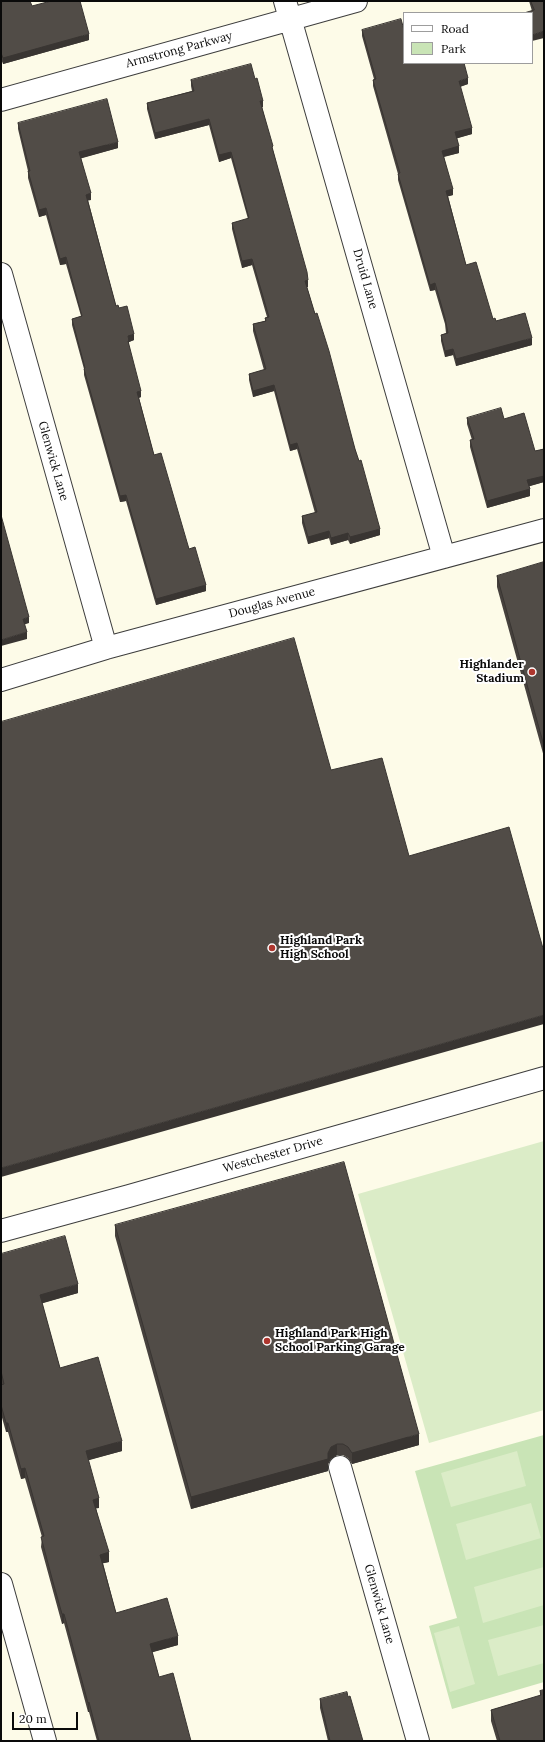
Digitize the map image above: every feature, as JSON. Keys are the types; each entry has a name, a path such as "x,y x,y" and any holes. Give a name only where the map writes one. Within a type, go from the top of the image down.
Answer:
{"street":[{"name":"Armstrong Parkway","path":"1,100 288,10 356,1"},
{"name":"Druid Lane","path":"288,10 444,557"},
{"name":"Glenwick Lane","path":"1,274 106,648"},
{"name":"Douglas Avenue","path":"1,680 106,648 544,530"},
{"name":"Westchester Drive","path":"1,1231 544,1078"},
{"name":"Glenwick Lane","path":"340,1467 418,1741"},
{"path":"1,1584 45,1741"}],"green space":[{"path":"544,1141 544,1410 429,1443 358,1194"},
{"path":"544,1435 544,1682 452,1709 429,1626 457,1618 415,1471"},
{"path":"517,1451 526,1486 451,1507 441,1473"},
{"path":"531,1503 541,1538 466,1560 456,1524"},
{"path":"544,1567 544,1605 483,1623 474,1587"},
{"path":"544,1625 544,1663 498,1676 488,1640"},
{"path":"459,1626 475,1684 450,1692 434,1633"}],"building":[{"path":"1,1 30,1 32,6 51,1 80,1 89,34 3,58 1,53"},
{"path":"531,1 544,1 544,31 533,35 533,12 527,12 534,10"},
{"path":"401,19 403,26 403,64 464,64 468,78 459,81 472,128 455,132 459,146 442,151 453,189 446,191 466,265 476,262 493,319 495,318 496,321 525,313 532,338 456,359 453,349 445,351 441,335 448,333 445,318 435,283 430,285 398,174 400,173 373,80 376,79 362,30"},
{"path":"251,64 255,79 257,78 263,101 260,101 307,272 308,280 305,281 315,314 317,313 329,351 355,449 359,461 361,460 380,529 350,537 348,533 331,538 329,531 308,537 302,516 317,512 297,443 290,445 274,385 253,391 249,374 266,369 253,324 266,321 265,318 269,317 252,259 242,261 232,223 249,218 231,152 219,155 209,119 155,133 147,103 194,91 191,80"},
{"path":"107,99 118,142 79,152 91,193 86,195 116,306 118,305 119,308 127,306 134,334 128,336 128,341 141,391 137,392 154,455 161,453 189,549 195,547 206,585 156,599 126,495 120,496 84,369 85,368 72,319 82,316 66,257 60,259 46,208 39,210 28,171 30,171 18,123"},
{"path":"501,408 504,419 524,413 535,451 544,449 544,476 527,480 530,489 487,501 470,440 474,439 467,418"},
{"path":"1,515 29,617 23,619 27,632 1,640"},
{"name":"Highlander Stadium","path":"544,562 544,746 497,576"},
{"name":"Highland Park High School","path":"294,638 331,770 382,758 409,856 509,827 544,952 544,1015 1,1168 1,722"},
{"name":"Highland Park High School Parking Garage","path":"344,1162 419,1434 352,1453 348,1447 343,1444 337,1444 331,1447 328,1453 328,1459 191,1497 115,1225"},
{"path":"65,1236 78,1284 40,1295 60,1368 98,1357 122,1441 86,1451 99,1498 93,1500 109,1552 100,1555 116,1613 167,1598 178,1636 150,1644 159,1677 173,1673 191,1741 99,1741 64,1614 62,1614 53,1582 41,1537 44,1536 25,1468 21,1469 8,1423 6,1423 1,1405 1,1385 4,1384 1,1371 1,1254"},
{"path":"544,1690 544,1741 500,1741 491,1710 541,1695 540,1691"},
{"path":"347,1692 348,1697 350,1696 363,1741 330,1741 320,1699"}],"place":[{"name":"Highlander Stadium","path":"532,672"},
{"name":"Highland Park High School","path":"272,948"},
{"name":"Highland Park High School Parking Garage","path":"267,1341"}]}
